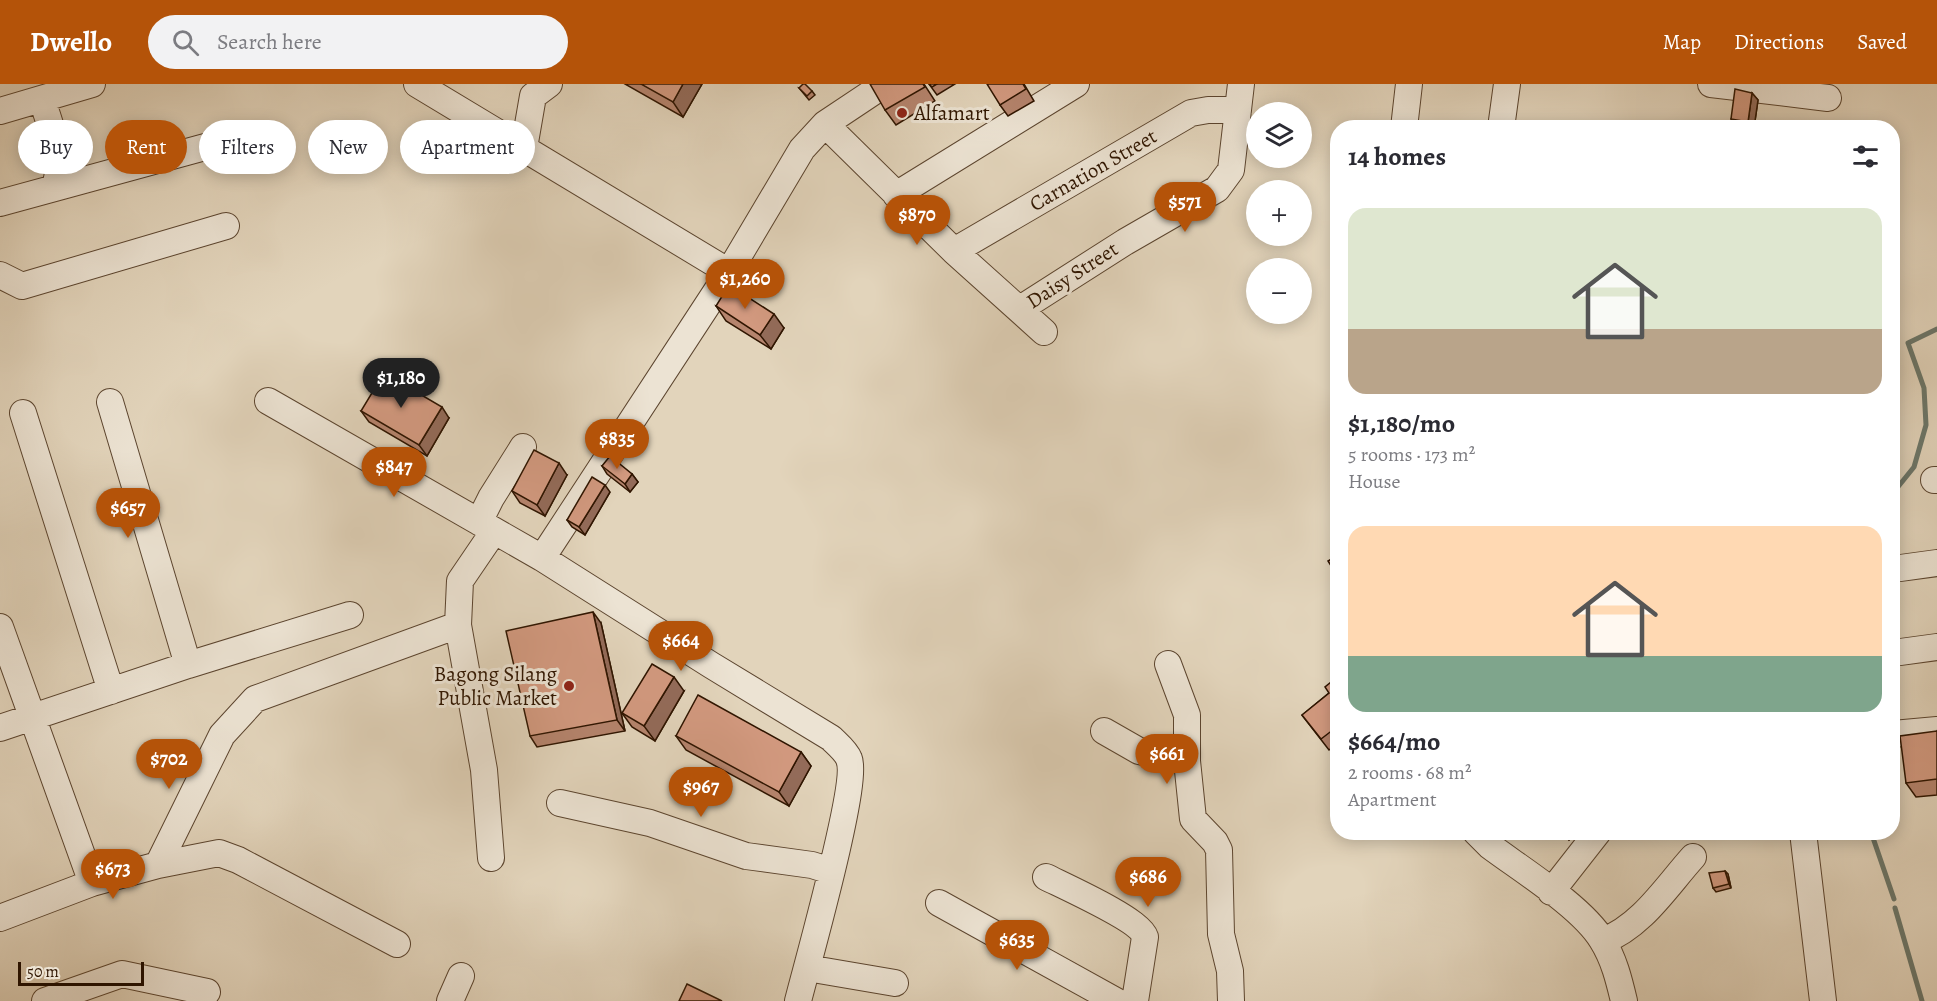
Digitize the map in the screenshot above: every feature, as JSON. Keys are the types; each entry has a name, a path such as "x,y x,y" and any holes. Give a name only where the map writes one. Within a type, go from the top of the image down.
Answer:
{"street":[{"path":"0,111 92,84"},
{"path":"417,84 478,120"},
{"path":"542,558 729,273 802,149 825,124 885,84"},
{"path":"896,195 1076,84"},
{"name":"Daisy Street","path":"1020,309 1125,242 1217,189 1231,170 1241,84"},
{"path":"1405,120 1409,84"},
{"path":"1502,120 1507,84"},
{"path":"1711,84 1828,98"},
{"path":"530,120 538,88"},
{"path":"42,99 58,158 58,178 54,188"},
{"name":"Carnation Street","path":"954,251 1191,113 1208,110 1238,110"},
{"path":"825,124 954,251 1044,332"},
{"path":"0,203 199,149"},
{"path":"535,154 729,273"},
{"path":"0,275 22,286 226,226"},
{"path":"268,400 542,558 831,738 849,759 851,774 831,871 798,1001"},
{"path":"110,402 188,665"},
{"path":"23,413 111,691"},
{"path":"491,858 484,770 458,625 460,580 486,526 491,498 523,447"},
{"path":"1900,568 1937,563"},
{"path":"0,728 188,665 350,615"},
{"path":"158,865 222,735 255,699 458,625"},
{"path":"0,627 92,883"},
{"path":"1900,652 1937,647"},
{"path":"1168,664 1187,715 1186,761 1193,819 1215,842 1219,850 1221,934 1230,971 1231,1001"},
{"path":"1900,734 1937,730"},
{"path":"1104,732 1139,751 1186,761"},
{"path":"560,803 650,824 746,856 812,865 831,871"},
{"path":"1492,840 1587,921 1603,941 1612,960 1624,1001"},
{"path":"1551,892 1592,840"},
{"path":"1804,840 1823,1001"},
{"path":"0,918 92,883 158,865 219,853 244,863 397,944"},
{"path":"1603,941 1628,928 1641,916 1693,857"},
{"path":"1046,877 1122,916 1143,930 1145,937 1135,1001"},
{"path":"939,903 1116,1001"},
{"path":"807,968 895,983"},
{"path":"45,1001 122,974 207,992"},
{"path":"450,1001 461,976"}],"building":[{"path":"641,84 683,84 673,102"},
{"path":"803,84 812,91 807,96 799,88"},
{"path":"870,84 923,84 925,87 885,110"},
{"path":"987,84 1023,84 1026,89 1000,105"},
{"path":"1735,89 1752,93 1748,120 1731,119"},
{"path":"729,285 774,314 760,335 716,306"},
{"path":"384,373 442,407 419,445 361,411"},
{"path":"534,450 559,463 537,505 512,491"},
{"path":"610,456 632,474 625,484 602,466"},
{"path":"592,477 605,485 579,527 567,520"},
{"name":"Bagong Silang Public Market","path":"593,612 617,720 530,736 506,631"},
{"path":"652,664 674,677 644,726 622,713"},
{"path":"1330,683 1330,732 1321,739 1302,715 1329,693 1325,687"},
{"path":"698,695 801,752 779,792 676,736"},
{"path":"1937,731 1937,779 1906,783 1900,736"},
{"path":"1725,871 1729,884 1713,888 1709,873"},
{"path":"687,984 722,1001 679,1001"}],"waterway":[{"path":"1900,484 1914,467 1926,425 1924,388 1908,343 1937,329"},
{"path":"1874,840 1894,899"},
{"path":"1895,908 1922,1001"}],"place":[{"name":"Alfamart","path":"902,113"},
{"name":"Bagong Silang Public Market","path":"569,686"}]}
